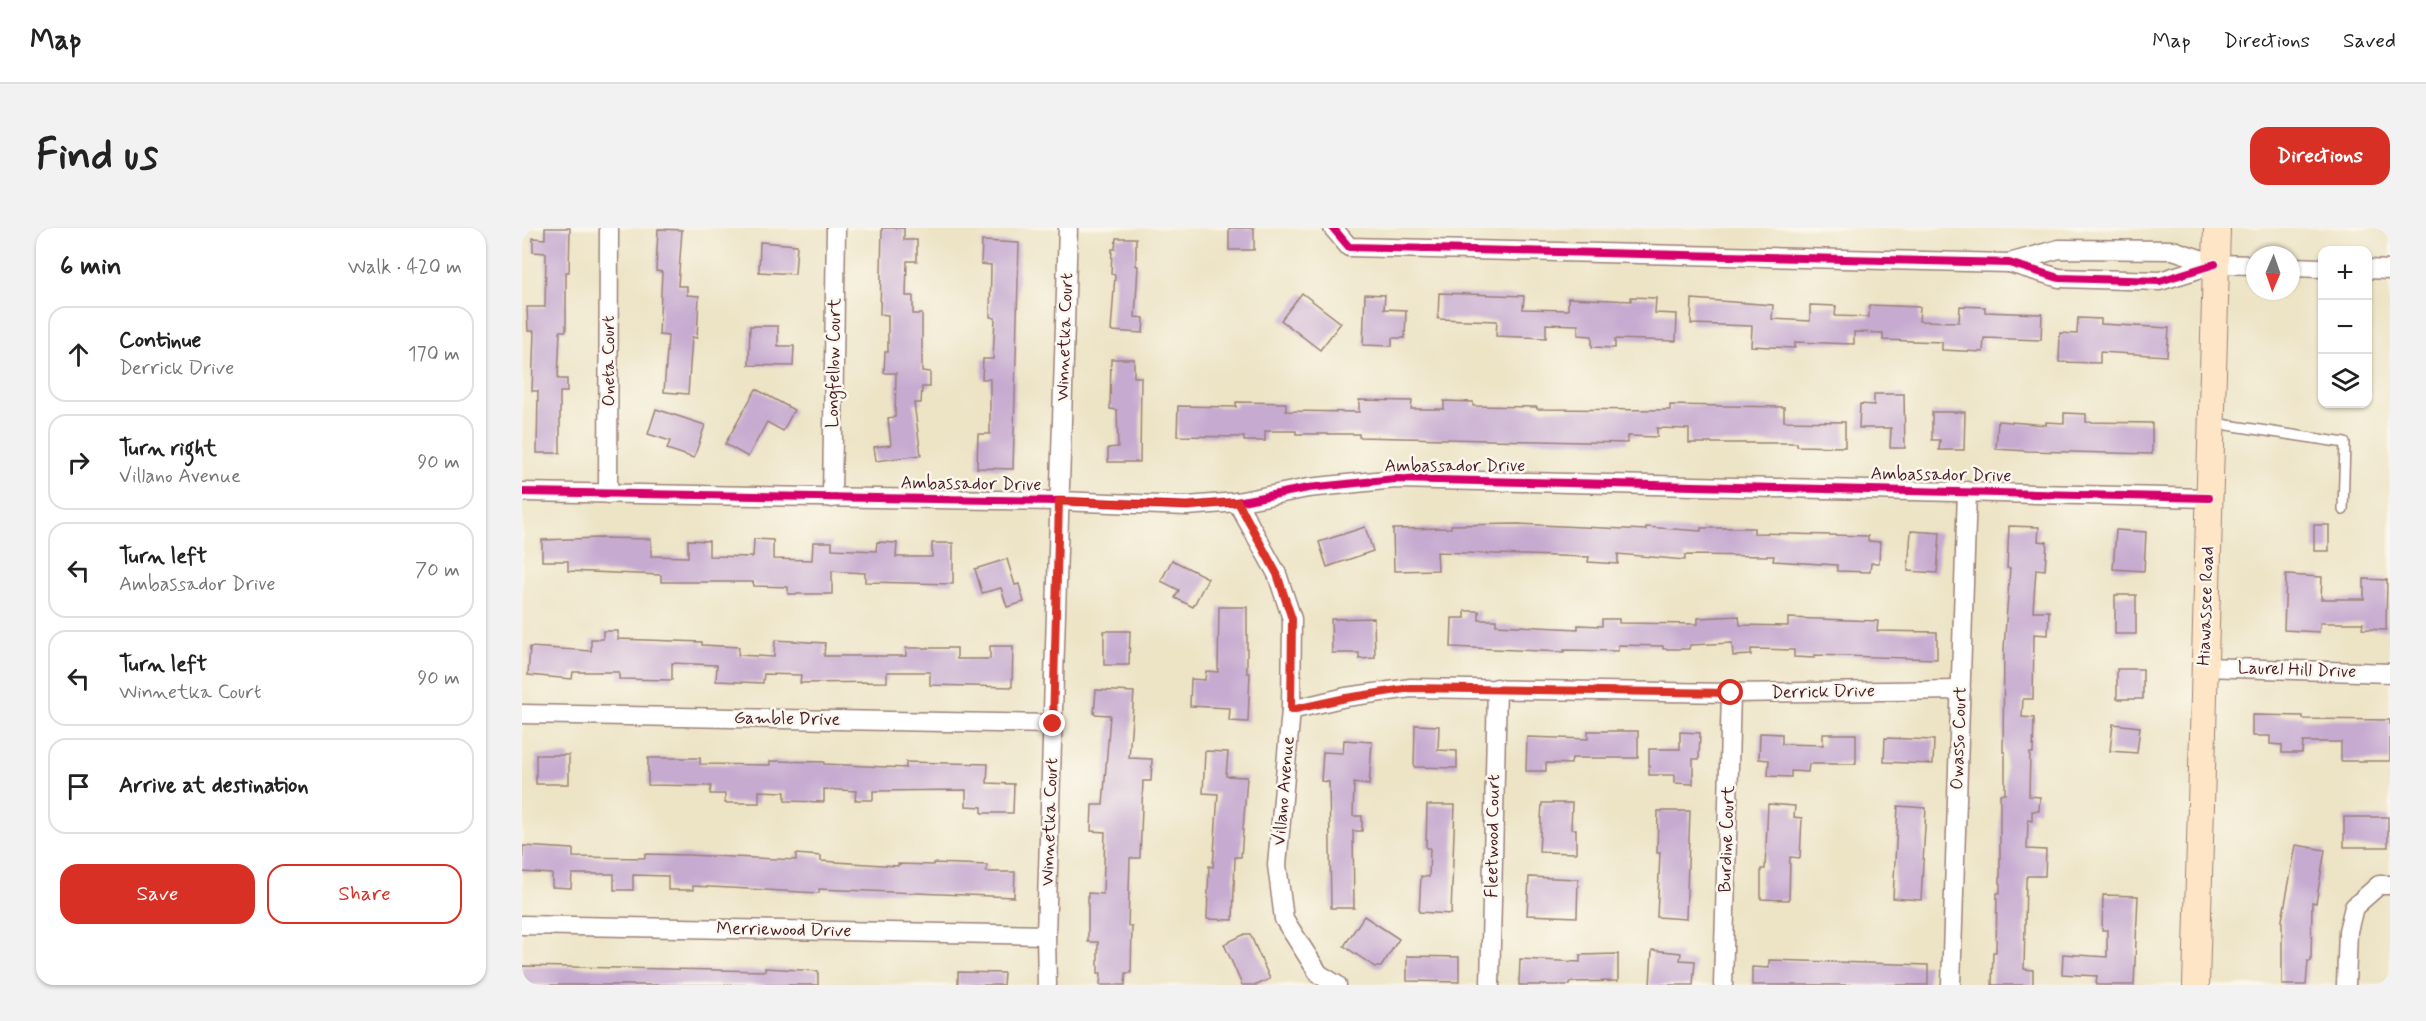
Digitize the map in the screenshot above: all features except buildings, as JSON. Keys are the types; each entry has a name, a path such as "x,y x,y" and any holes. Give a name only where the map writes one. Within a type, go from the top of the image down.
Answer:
{"main road":[{"name":"Hiawassee Road","path":"2196,985 2217,228"}],"street":[{"name":"Oneta Court","path":"608,494 609,228"},
{"name":"Longfellow Court","path":"832,498 836,228"},
{"name":"Winnetka Court","path":"1047,985 1046,935 1068,228"},
{"path":"1333,228 1349,247 2009,263 2059,278 2160,281 2216,264"},
{"path":"2009,263 2059,249 2173,250 2216,264 2246,266"},
{"path":"2300,267 2318,268"},
{"path":"2372,269 2390,270"},
{"name":"Ambassador Drive","path":"522,492 1059,501 1187,506 1238,502 1308,488 1395,479 2209,498"},
{"name":"Owasso Court","path":"1951,985 1967,491"},
{"name":"Villano Avenue","path":"1238,502 1277,574 1292,619 1291,710 1277,866 1284,919 1313,980"},
{"name":"Laurel Hill Drive","path":"2204,667 2390,673"},
{"name":"Derrick Drive","path":"1291,710 1346,698 1411,688 1731,693 1961,690"},
{"name":"Fleetwood Court","path":"1490,985 1497,688"},
{"name":"Burdine Court","path":"1723,985 1731,693"},
{"name":"Gamble Drive","path":"522,714 1053,724"},
{"path":"2346,985 2348,931 2354,907 2379,885 2390,885"},
{"name":"Merriewood Drive","path":"522,925 1046,935"},
{"path":"1313,980 1337,985"}],"lane":[{"path":"2211,422 2345,443 2343,510"}],"cycle path":[{"path":"1333,228 1349,247 2009,263 2059,278 2160,281 2215,264"},
{"path":"522,492 1059,501 1187,506 1237,502 1308,488 1395,479 2209,498"}],"route":[{"path":"1053,724 1059,501 1187,506 1238,502 1277,574 1292,619 1291,710 1346,698 1411,688 1731,693"}]}
